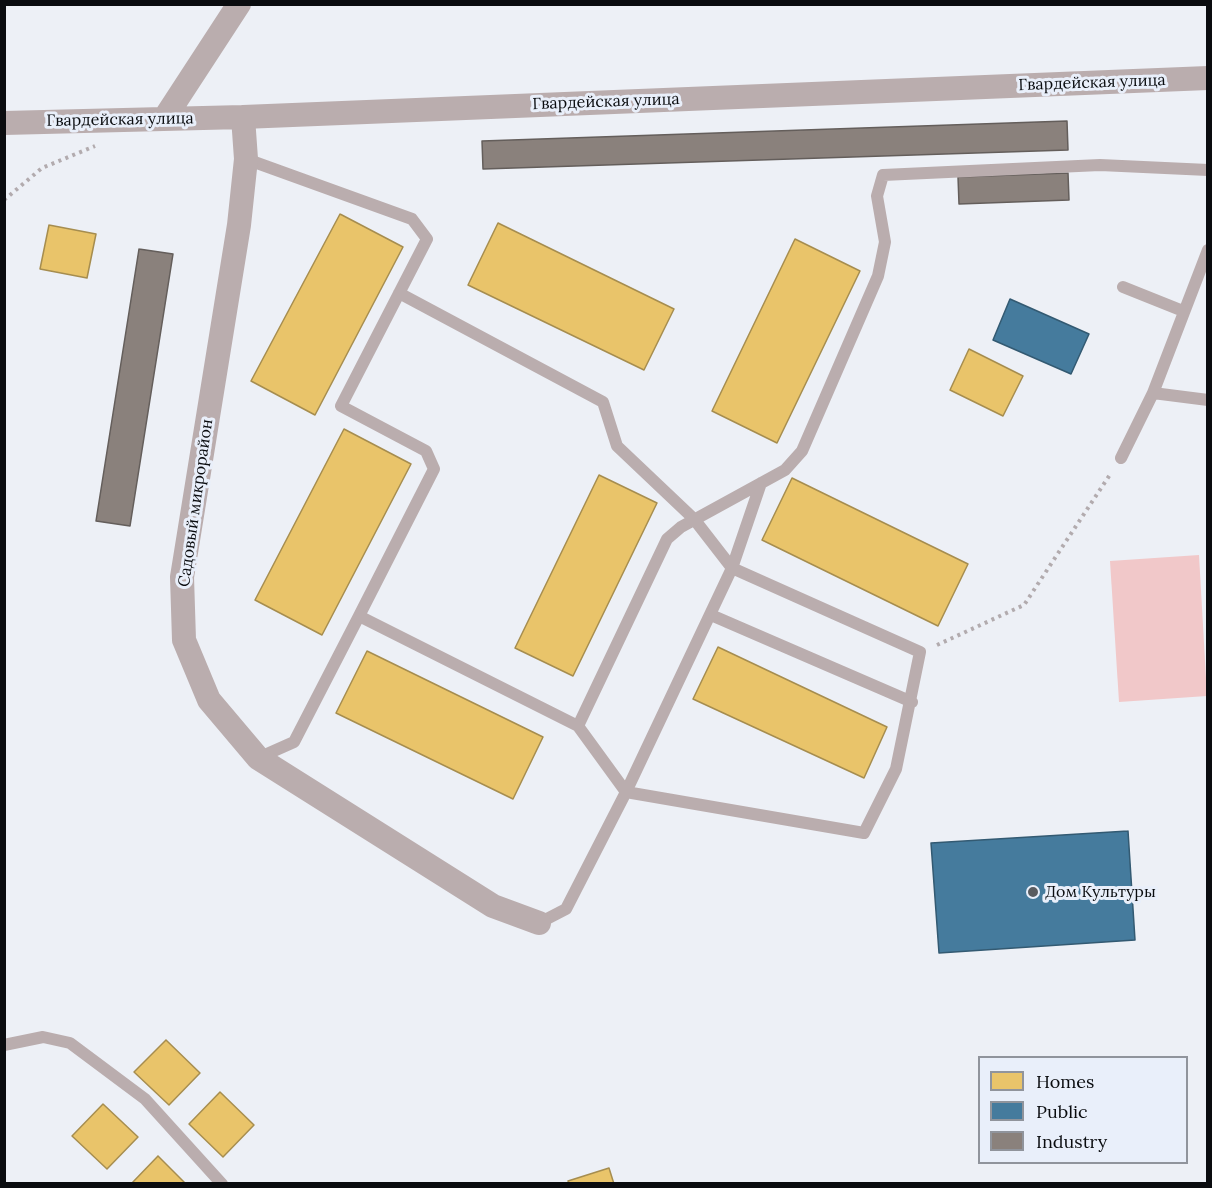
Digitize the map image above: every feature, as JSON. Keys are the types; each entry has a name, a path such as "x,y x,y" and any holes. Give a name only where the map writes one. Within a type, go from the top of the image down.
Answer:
{"street":[{"path":"164,119 238,4"},
{"name":"Гвардейская улица","path":"4,123 243,117 1208,78"},
{"name":"Садовый микрорайон","path":"243,117 246,159 240,225 182,577 184,640 209,700 258,758 493,906 539,923"}],"lane":[{"path":"246,159 412,219 427,239 341,406 426,451 434,468 294,742 258,758"},
{"path":"578,726 667,538 694,519 785,470 802,451 878,276 885,242 877,196 883,175 1100,165 1208,170"},
{"path":"1121,458 1153,393 1208,250"},
{"path":"1123,287 1184,311"},
{"path":"359,616 578,726 626,792 864,833 896,770 912,702 920,652 732,568 694,519 617,446 603,402 399,293"},
{"path":"1153,393 1208,400"},
{"path":"539,923 566,909 626,792 732,568 761,483"},
{"path":"711,615 912,702"},
{"path":"4,1045 43,1037 70,1043 145,1099 222,1184"}],"path":[{"path":"4,201 42,168 98,146"},
{"path":"920,652 1024,605 1121,458"}],"shaded area":[{"path":"1199,555 1207,696 1119,702 1110,561"}],"building: Homes":[{"path":"340,214 403,247 315,415 251,381"},
{"path":"498,223 674,309 644,370 468,285"},
{"path":"49,225 96,234 87,278 40,269"},
{"path":"795,239 860,271 777,443 712,411"},
{"path":"969,349 1023,376 1003,416 950,390"},
{"path":"344,429 411,464 322,635 255,600"},
{"path":"599,475 657,503 573,676 515,648"},
{"path":"792,478 968,564 938,626 762,540"},
{"path":"718,647 887,727 864,778 693,699"},
{"path":"367,651 543,737 513,799 336,713"},
{"path":"166,1040 200,1073 169,1105 134,1072"},
{"path":"220,1092 254,1125 223,1157 189,1124"},
{"path":"103,1104 138,1137 107,1169 72,1136"},
{"path":"158,1156 186,1184 131,1184"},
{"path":"609,1168 614,1184 569,1184 568,1181"}],"building: Public":[{"path":"1010,299 1089,334 1071,374 993,340"},
{"name":"Дом Культуры","path":"1128,831 1135,940 939,953 931,843"}],"building: Industry":[{"path":"1067,121 1068,150 483,169 482,141"},
{"path":"1068,173 1069,200 959,204 958,177"},
{"path":"139,249 173,254 130,526 96,521"}],"place":[{"name":"Дом Культуры","path":"1033,892"}]}
